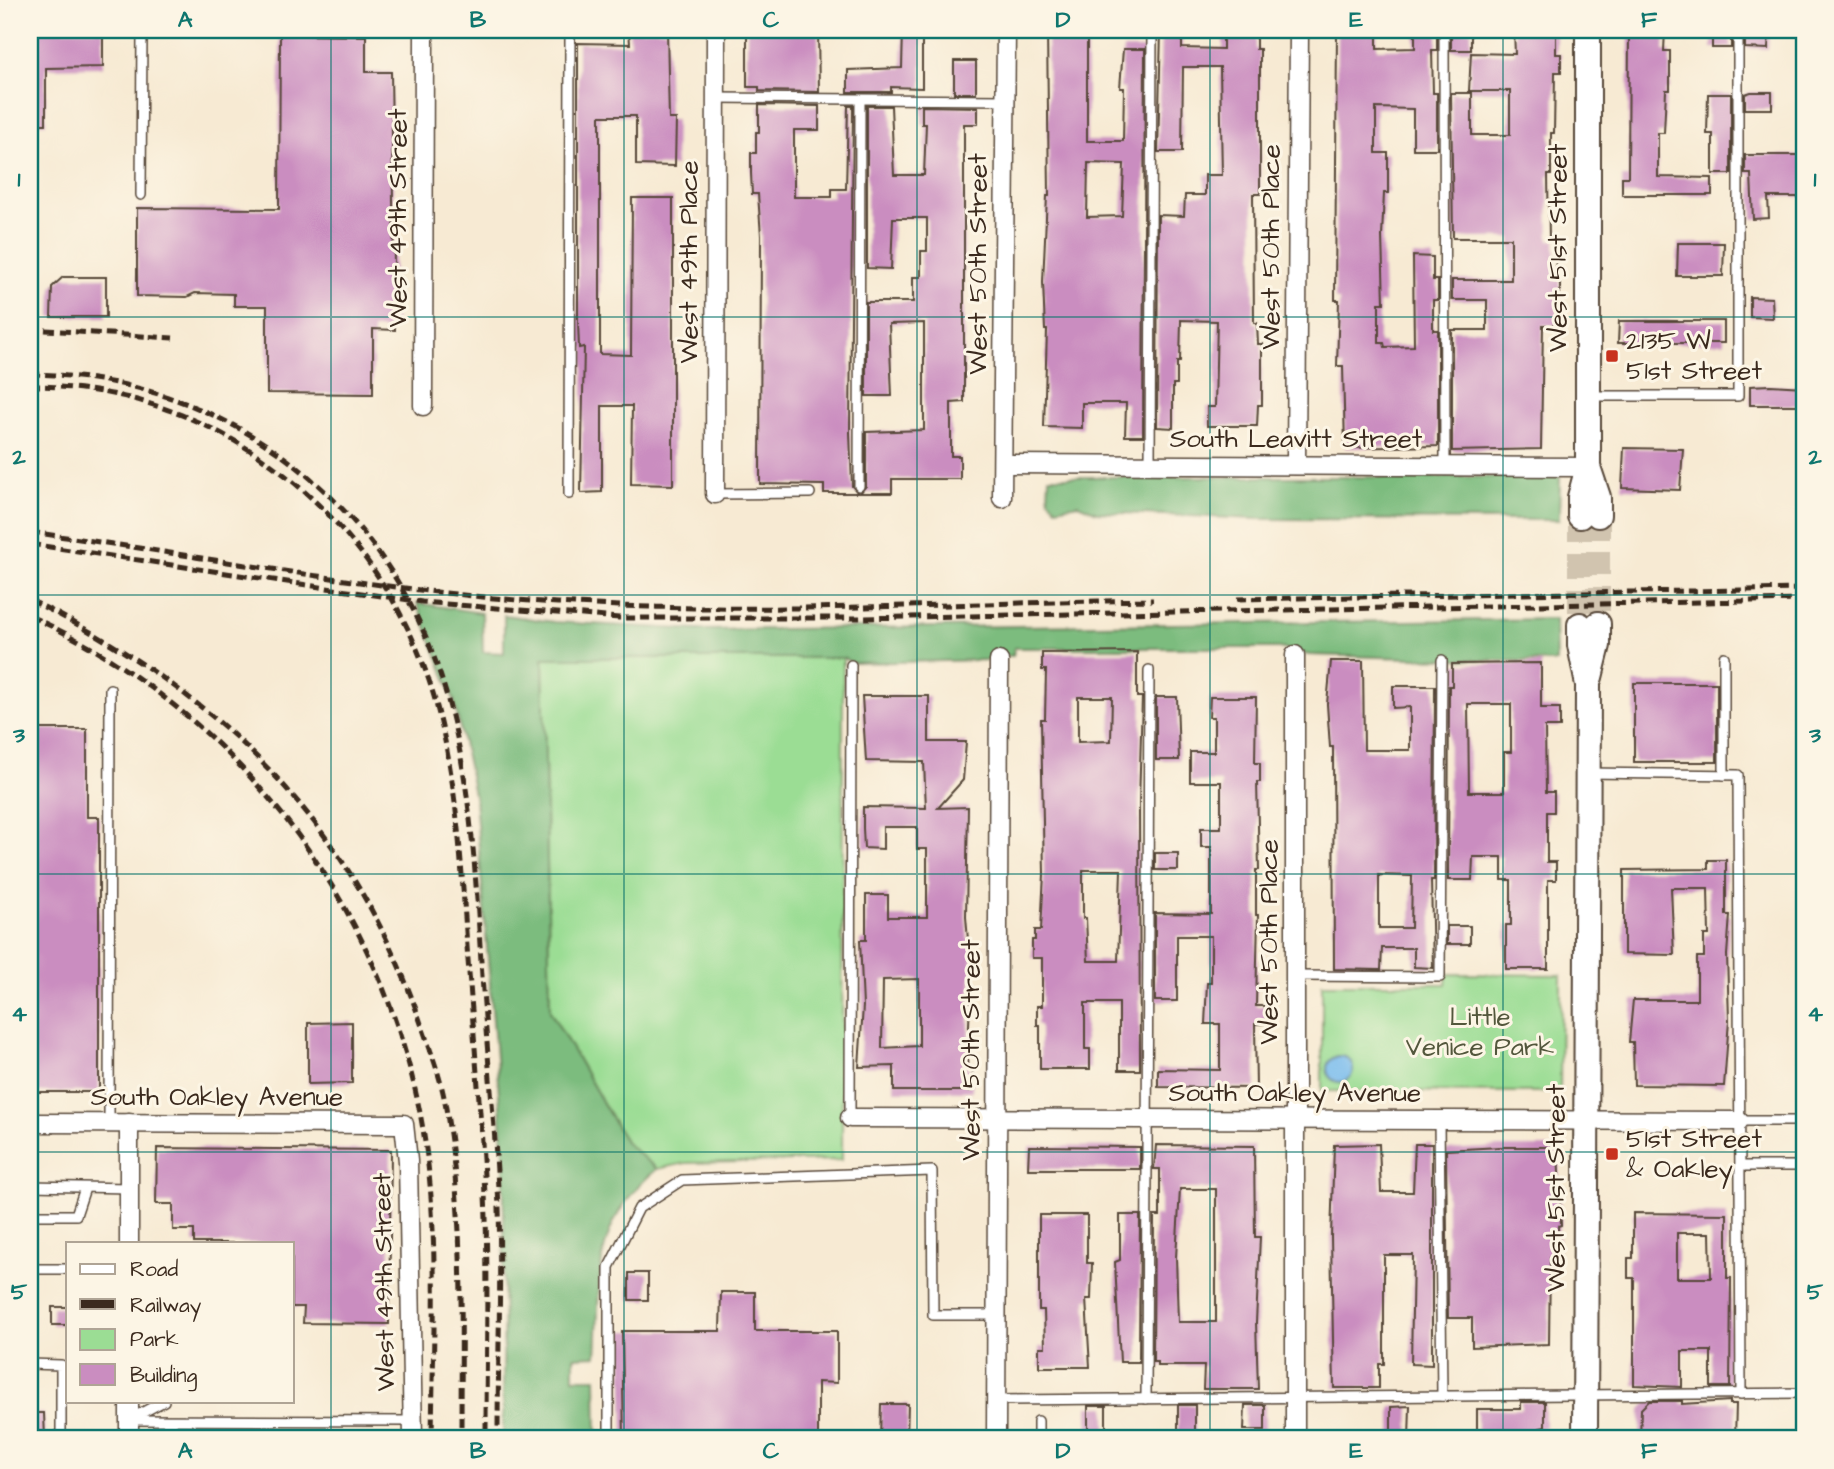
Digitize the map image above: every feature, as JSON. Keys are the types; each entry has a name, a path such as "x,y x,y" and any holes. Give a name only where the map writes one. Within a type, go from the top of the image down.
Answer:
{"street":[{"name":"West 49th Street","path":"423,406 424,30"},
{"name":"West 49th Place","path":"715,494 716,30"},
{"name":"West 50th Street","path":"1002,498 1006,30"},
{"name":"West 50th Place","path":"1296,466 1299,30"},
{"name":"West 51st Street","path":"1588,30 1588,467 1598,497 1589,516"},
{"name":"South Leavitt Street","path":"1003,464 1588,467"},
{"name":"West 51st Street","path":"1585,1439 1588,685 1598,645 1589,625"},
{"name":"West 50th Place","path":"1295,655 1295,1439"},
{"name":"West 50th Street","path":"996,1439 999,661"},
{"name":"South Oakley Avenue","path":"850,1118 1739,1121"},
{"name":"South Oakley Avenue","path":"30,1122 404,1124"},
{"path":"129,1123 129,1242"},
{"name":"West 49th Street","path":"404,1124 408,1161 413,1439"},
{"path":"129,1402 129,1439"}],"lane":[{"path":"141,195 142,30"},
{"path":"569,494 570,30"},
{"path":"1150,465 1152,30"},
{"path":"1444,30 1444,466"},
{"path":"1588,396 1738,396 1738,30"},
{"path":"715,98 1005,100"},
{"path":"859,486 860,101"},
{"path":"715,494 810,493"},
{"path":"1724,657 1724,775"},
{"path":"1296,976 1440,977 1442,660"},
{"path":"850,1118 851,665"},
{"path":"1146,1399 1149,670"},
{"path":"109,1123 110,689"},
{"path":"1588,773 1738,775 1741,1394"},
{"path":"1439,1120 1442,1396"},
{"path":"1739,1121 1804,1121"},
{"path":"1740,1166 1804,1166"},
{"path":"609,1439 610,1267 639,1208 682,1180 932,1171 933,1315 997,1315"},
{"path":"30,1186 129,1188"},
{"path":"30,1214 76,1215 85,1188"},
{"path":"30,1269 66,1269"},
{"path":"30,1364 61,1365 61,1439"},
{"path":"996,1400 1804,1393"},
{"path":"129,1420 162,1402"},
{"path":"129,1420 413,1421"},
{"path":"1038,1421 1038,1439"}],"green space":[{"path":"1049,477 1560,477 1559,520 1256,519 1097,512 1078,504 1056,508 1048,498"},
{"path":"417,603 482,613 483,652 504,653 504,615 554,622 699,630 1555,619 1556,662 1309,655 1279,648 1014,648 1013,656 990,655 989,660 853,663 843,658 543,658 550,1011 626,1143 657,1169 635,1190 620,1210 610,1232 600,1277 596,1356 574,1357 574,1378 596,1378 597,1439 503,1439 504,1156 475,799 454,700"},
{"path":"543,658 843,658 842,1160 686,1163 657,1169 626,1143 550,1011"},
{"name":"Little Venice Park","path":"1447,974 1561,975 1560,1092 1322,1091 1322,984 1446,984"}],"water":[{"path":"1340,1056 1349,1060 1353,1069 1349,1078 1340,1082 1331,1078 1327,1069 1331,1060"}],"building":[{"path":"30,30 103,30 103,67 46,68 46,124 30,124"},
{"path":"629,30 667,30 669,119 676,119 675,166 636,165 636,116 600,116 600,354 631,355 632,198 673,198 673,485 631,484 632,406 602,406 602,492 581,493 584,347 579,348 578,322 578,43 630,44"},
{"path":"747,30 818,30 819,92 759,91 759,87 747,87"},
{"path":"903,30 922,30 922,88 891,87 891,92 848,92 848,70 902,68"},
{"path":"1047,30 1087,30 1087,141 1123,141 1124,88 1120,88 1123,49 1145,49 1143,436 1125,436 1126,403 1082,403 1082,428 1044,427 1047,330 1043,282 1049,196","holes":["1088,163 1124,164 1122,216 1087,217"]},
{"path":"1161,30 1182,30 1182,48 1223,49 1223,30 1256,30 1256,49 1260,49 1260,194 1253,194 1254,323 1257,323 1258,344 1262,344 1262,405 1258,405 1257,426 1207,426 1207,407 1215,407 1217,321 1181,320 1180,362 1177,362 1177,384 1173,384 1173,428 1157,427 1158,215 1184,216 1185,195 1205,195 1205,175 1222,175 1220,67 1183,67 1182,152 1158,152"},
{"path":"1337,30 1377,30 1377,49 1415,48 1415,30 1437,31 1437,50 1432,50 1433,93 1437,93 1437,149 1413,149 1413,109 1376,108 1376,153 1388,153 1388,193 1384,193 1382,236 1384,303 1379,303 1379,343 1384,343 1385,347 1414,346 1413,256 1433,257 1433,280 1438,280 1438,300 1433,300 1433,330 1438,330 1438,446 1345,448 1343,366 1337,366 1339,300 1335,300"},
{"path":"1514,30 1556,30 1556,54 1561,54 1561,72 1555,72 1554,133 1551,133 1551,175 1548,175 1549,240 1555,240 1556,281 1560,280 1560,301 1557,301 1557,325 1543,325 1541,449 1452,451 1452,330 1487,330 1487,300 1452,300 1452,280 1511,280 1511,238 1453,238 1451,93 1472,93 1472,135 1510,135 1510,91 1469,91 1471,53 1515,54"},
{"path":"1629,30 1665,30 1664,51 1670,51 1670,90 1666,90 1664,133 1658,133 1658,177 1712,178 1712,195 1622,195 1622,177 1628,177"},
{"path":"1712,30 1731,30 1731,48 1712,48"},
{"path":"1745,30 1769,30 1768,49 1745,48"},
{"path":"1451,31 1471,31 1471,50 1451,50"},
{"path":"280,35 366,36 366,72 391,72 395,330 373,329 373,394 267,393 267,306 234,306 234,294 137,296 137,208 279,209"},
{"path":"954,61 976,61 976,93 954,93"},
{"path":"1772,92 1772,109 1745,109 1745,94"},
{"path":"1708,94 1731,94 1731,174 1713,174 1713,134 1707,134"},
{"path":"759,105 819,106 819,130 794,130 794,197 832,197 832,189 846,189 848,106 853,106 850,432 852,486 858,493 824,493 824,485 760,484 761,236 758,194 752,194 751,173 751,153 756,153 756,132 759,132"},
{"path":"867,106 891,106 894,175 924,175 926,124 922,124 922,106 978,107 978,124 964,124 964,402 951,403 951,456 960,456 960,479 892,479 892,493 860,493 866,486 866,432 924,430 924,323 889,324 892,396 866,396 866,302 913,302 913,277 921,277 921,251 927,251 927,218 893,218 891,269 867,268"},
{"path":"1745,155 1804,155 1804,197 1768,197 1769,218 1753,219 1751,174 1745,174"},
{"path":"1678,243 1724,243 1723,276 1677,276"},
{"path":"63,277 106,277 106,317 51,317 52,287"},
{"path":"1750,297 1772,298 1773,318 1750,317"},
{"path":"1619,321 1724,321 1724,343 1618,343"},
{"path":"1750,386 1804,387 1804,405 1750,405"},
{"path":"1624,448 1683,449 1680,490 1622,488"},
{"path":"1137,652 1137,697 1142,697 1139,804 1140,1070 1119,1070 1119,1003 1085,1003 1085,1049 1090,1049 1090,1069 1040,1069 1037,1006 1042,1006 1042,958 1032,958 1032,940 1035,940 1035,930 1041,930 1044,874 1041,719 1045,719 1046,670 1042,670 1042,653","holes":["1078,697 1112,697 1111,741 1078,742","1083,870 1121,870 1118,961 1088,961 1086,918 1083,918"]},
{"path":"1331,661 1363,661 1364,750 1410,750 1410,707 1393,708 1393,686 1435,686 1434,880 1431,880 1433,968 1414,967 1414,948 1382,948 1381,970 1334,969 1333,747 1330,747 1327,704","holes":["1379,875 1412,876 1411,928 1379,928"]},
{"path":"1541,663 1541,708 1560,708 1560,727 1545,727 1546,792 1554,792 1554,812 1547,812 1547,862 1556,862 1556,880 1548,880 1548,969 1506,969 1506,925 1511,925 1511,880 1502,880 1502,857 1473,857 1472,880 1448,880 1449,686 1452,686 1452,664","holes":["1468,704 1511,704 1511,752 1504,752 1504,792 1469,792"]},
{"path":"1634,683 1717,683 1717,762 1634,762"},
{"path":"862,696 929,696 929,742 966,742 963,780 938,808 968,807 966,917 968,940 972,940 972,959 967,1069 973,1069 972,1091 894,1091 894,1066 859,1067 863,1006 860,940 866,940 866,895 888,895 888,917 927,917 927,849 917,849 917,827 883,827 883,849 864,848 863,828 863,807 926,808 924,762 866,761","holes":["919,979 919,1046 882,1048 883,980"]},
{"path":"1156,697 1177,697 1179,760 1156,760"},
{"path":"1210,697 1256,697 1255,763 1260,763 1260,782 1257,782 1259,870 1256,870 1256,1006 1266,1006 1266,1024 1255,1024 1256,1088 1158,1087 1158,1069 1220,1070 1220,1024 1205,1024 1207,983 1211,983 1211,936 1177,936 1177,1001 1155,1001 1155,913 1211,914 1211,847 1201,847 1201,828 1221,828 1221,782 1190,782 1190,752 1214,752 1214,717 1209,717"},
{"path":"30,729 87,729 87,817 99,817 99,1092 30,1092"},
{"path":"1155,853 1178,853 1178,870 1155,870"},
{"path":"1708,860 1726,860 1726,915 1730,915 1727,955 1729,1020 1724,1086 1634,1085 1633,1042 1629,1042 1633,1000 1697,1000 1697,957 1704,957 1704,935 1709,935 1708,888 1671,888 1674,955 1624,954 1624,870 1708,869"},
{"path":"1447,926 1470,926 1470,944 1447,944"},
{"path":"352,1022 352,1083 308,1084 308,1023"},
{"path":"1379,1144 1381,1192 1413,1192 1415,1144 1432,1144 1432,1365 1411,1364 1413,1255 1384,1255 1384,1364 1379,1364 1379,1388 1334,1388 1331,1237 1334,1145"},
{"path":"1156,1145 1254,1146 1255,1237 1260,1237 1256,1322 1258,1389 1203,1389 1204,1366 1157,1366 1157,1362 1153,1362 1154,1216 1160,1216 1160,1169 1154,1169","holes":["1180,1189 1216,1189 1216,1322 1178,1322 1176,1257"]},
{"path":"1029,1146 1140,1147 1140,1169 1028,1169"},
{"path":"1558,1147 1561,1225 1558,1226 1559,1258 1550,1258 1549,1344 1472,1347 1472,1318 1448,1318 1446,1150"},
{"path":"157,1148 391,1150 389,1324 303,1323 304,1307 294,1307 294,1242 194,1242 194,1230 173,1230 173,1204 156,1204"},
{"path":"1633,1213 1727,1214 1727,1278 1731,1278 1730,1387 1711,1387 1711,1351 1682,1351 1682,1387 1634,1385 1634,1278 1628,1278 1628,1258 1633,1258","holes":["1677,1233 1710,1233 1711,1278 1677,1278"]},
{"path":"1039,1215 1087,1215 1087,1263 1092,1263 1091,1299 1086,1299 1090,1367 1039,1367 1039,1347 1045,1347 1044,1310 1039,1310"},
{"path":"1120,1215 1140,1215 1139,1362 1120,1362 1115,1262 1120,1260"},
{"path":"629,1273 648,1273 648,1300 629,1300"},
{"path":"721,1292 755,1292 755,1331 837,1331 837,1383 818,1382 818,1439 624,1439 622,1331 720,1331"},
{"path":"52,1307 66,1307 66,1325 52,1325"},
{"path":"1649,1401 1682,1401 1682,1404 1730,1401 1730,1404 1736,1404 1735,1439 1640,1439 1641,1409"},
{"path":"1521,1402 1545,1402 1545,1427 1540,1428 1541,1437 1477,1439 1477,1409 1521,1409"},
{"path":"881,1404 908,1404 907,1439 880,1439"},
{"path":"1178,1405 1195,1405 1195,1439 1178,1439"},
{"path":"1245,1405 1265,1405 1265,1430 1244,1430"},
{"path":"1088,1406 1106,1406 1106,1439 1088,1439"},
{"path":"1410,1406 1409,1439 1391,1439 1391,1407"},
{"path":"30,1413 44,1413 45,1439 30,1439"}],"tunnel":[{"path":"1598,515 1598,624"},
{"path":"1580,516 1580,625"}],"railway":[{"path":"30,329 173,338"},
{"path":"30,374 102,380 170,398 233,425 291,462 341,508 385,562 419,623 445,690 455,728 473,846 499,1208 498,1439"},
{"path":"30,386 101,392 169,410 231,439 288,478 338,525 380,580 413,641 437,707 445,741 460,845 485,1189 486,1439"},
{"path":"30,532 426,591 558,603 781,608 1153,600"},
{"path":"30,544 422,602 619,618 859,618 1804,600"},
{"path":"1237,599 1804,589"},
{"path":"30,600 96,635 158,674 214,718 266,766 312,819 353,878 388,942 435,1064 451,1139 459,1225 461,1439"},
{"path":"30,616 107,657 177,708 240,766 296,832 343,904 380,981 408,1063 426,1149 434,1257 432,1439"}],"place":[{"name":"2135 W 51st Street","path":"1612,356"},
{"name":"51st Street & Oakley","path":"1612,1154"}]}
